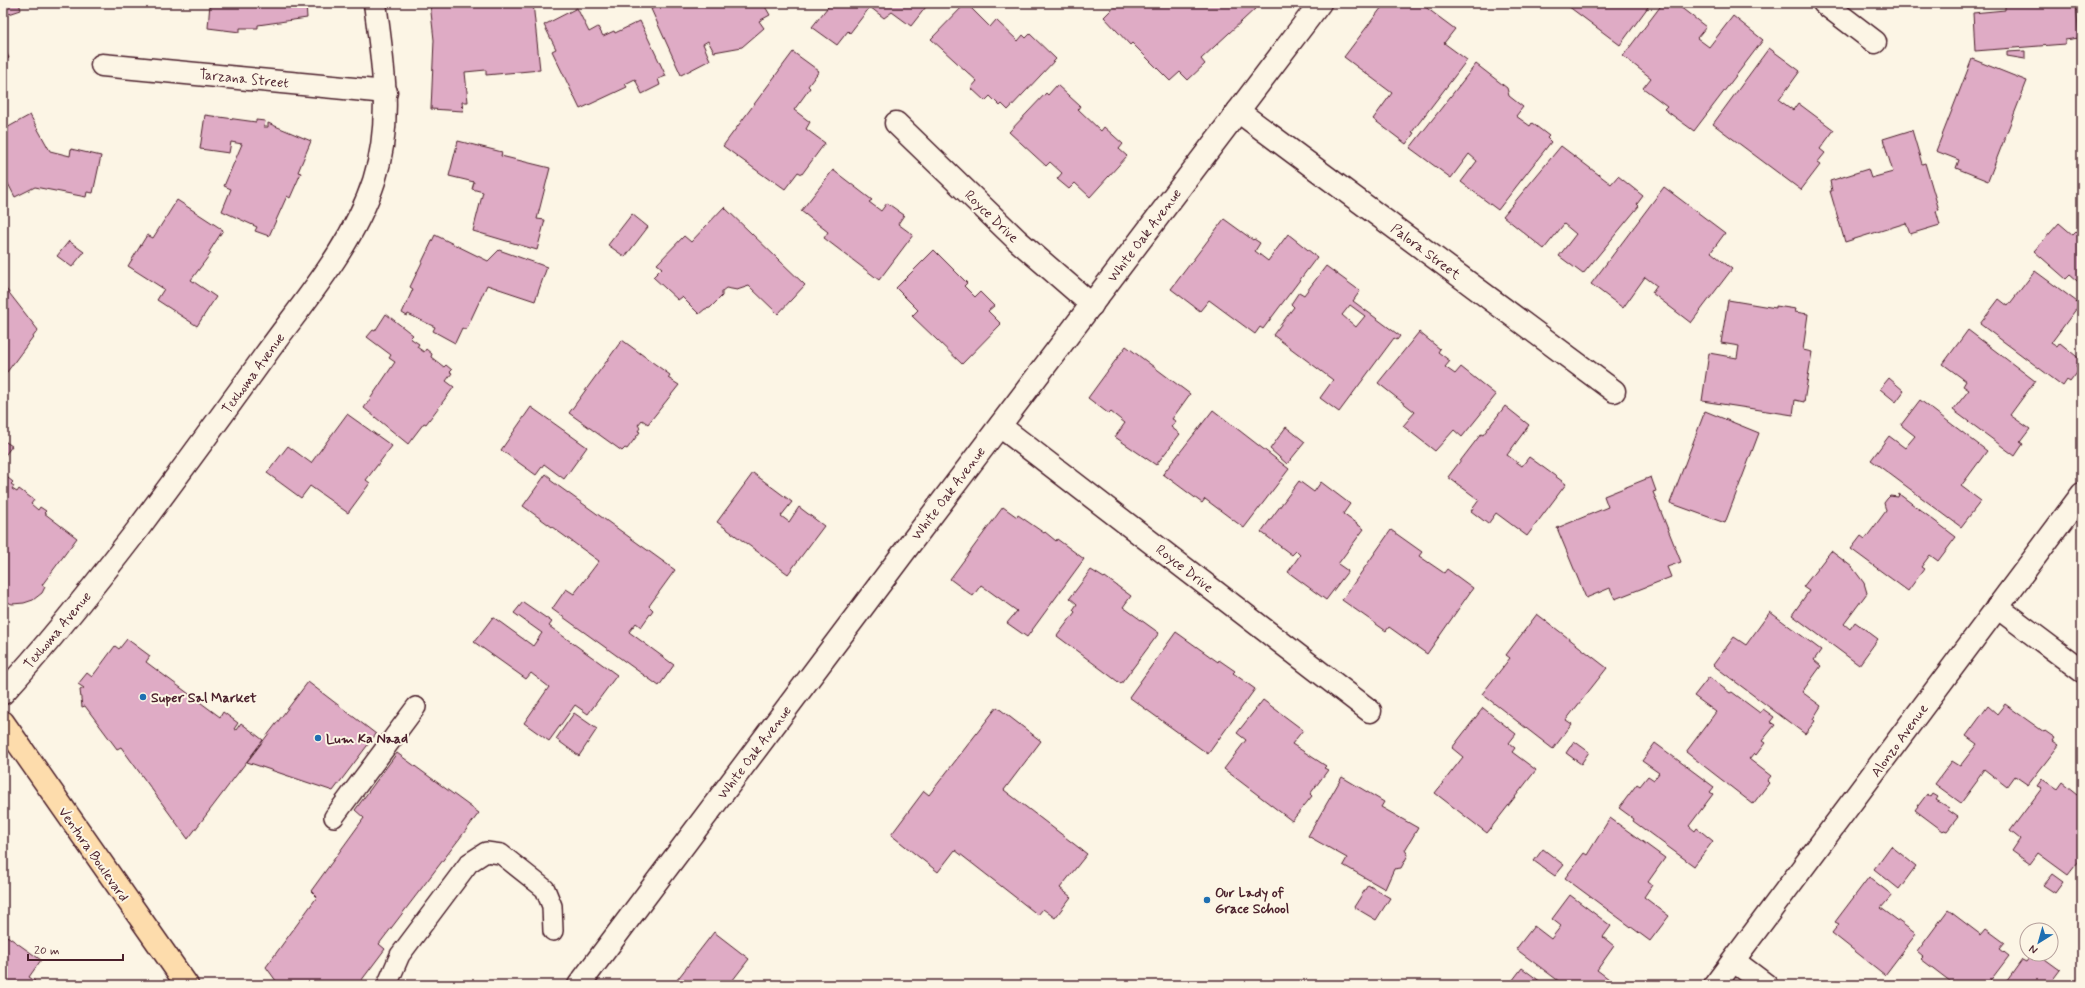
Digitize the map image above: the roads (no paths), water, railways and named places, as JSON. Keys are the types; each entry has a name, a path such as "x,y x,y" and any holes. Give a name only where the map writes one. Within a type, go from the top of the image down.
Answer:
{"main road":[{"name":"Ventura Boulevard","path":"3,722 187,985"}],"street":[{"name":"Texhoma Avenue","path":"3,693 45,648 202,444 325,272 353,229 374,181 383,140 386,92 375,3"},
{"name":"White Oak Avenue","path":"579,985 1320,3"},
{"path":"1824,3 1875,42"},
{"name":"Tarzana Street","path":"102,65 386,92"},
{"name":"Palora Street","path":"1238,111 1614,391"},
{"name":"Royce Drive","path":"896,123 1017,240 1092,305"},
{"name":"Royce Drive","path":"1000,426 1370,710"},
{"name":"Alonzo Avenue","path":"1715,985 2082,494"},
{"path":"1997,607 2082,671"},
{"path":"1734,960 1766,985"}],"lane":[{"path":"334,817 416,707"},
{"path":"387,985 400,955 470,863 486,852 501,854 545,889 552,906 553,930"}],"place":[{"name":"Super Sal Market","path":"143,697"},
{"name":"Lum Ka Naad","path":"318,738"},
{"name":"Our Lady of Grace School","path":"1207,900"}]}
